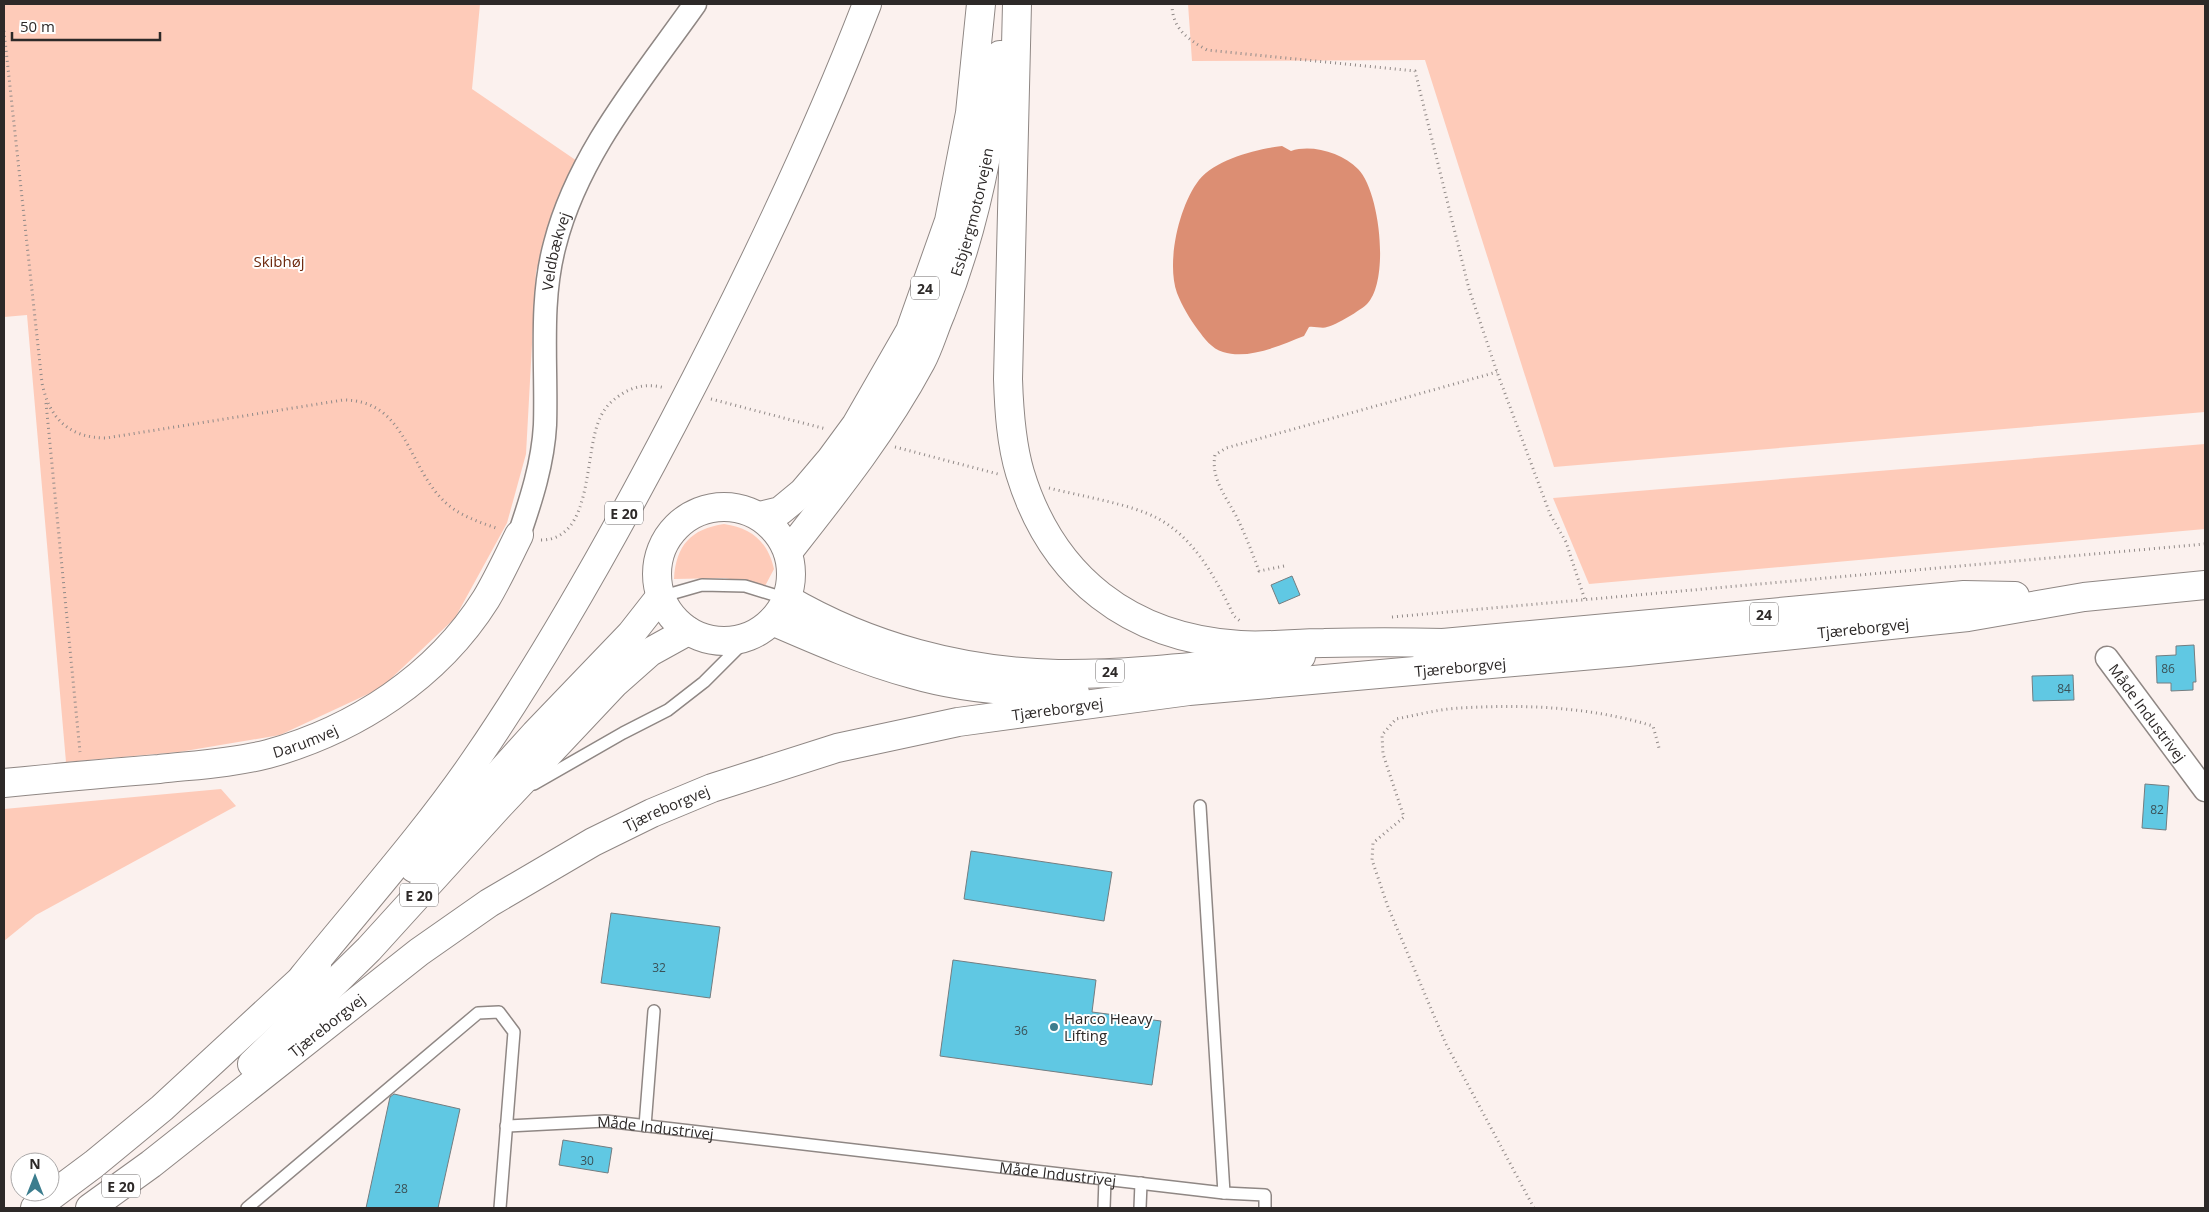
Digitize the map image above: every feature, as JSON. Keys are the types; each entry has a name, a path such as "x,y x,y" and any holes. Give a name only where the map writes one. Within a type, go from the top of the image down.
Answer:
{"main road":[{"name":"E 20","path":"303,977 423,830 476,760 541,658 604,550 685,400 764,243 867,4"},
{"name":"Esbjergmotorvejen","path":"760,516 780,511 803,492 831,459 856,425 910,331 949,221 970,113 981,4"},
{"name":"Esbjergmotorvejen","path":"788,552 854,467 886,421 922,361 952,285 972,221 988,142 998,82 1004,4"},
{"path":"1017,4 1009,404 1019,471 1029,500 1051,544 1074,572 1106,600 1132,616 1183,635 1240,645 1368,641 1445,643"},
{"path":"724,506 742,509 760,516 772,525 788,552 791,567 791,584 779,610 750,636 718,641 702,638 688,631 672,616 660,597 656,579 658,560 664,543 674,528 689,516 706,508 724,506"},
{"name":"Darumvej","path":"4,783 248,758 307,742 345,725 403,689 447,649 485,600 519,535"},
{"name":"Tjæreborgvej","path":"90,1208 151,1164 419,952 482,908 593,842 712,788 774,766 898,733 958,722 1189,691 1628,652 1968,617 2084,597 2205,585"},
{"name":"Tjæreborgvej","path":"1445,643 1964,595 2084,597"},
{"name":"E 20","path":"35,1208 94,1164 162,1108 303,977 354,934 535,734 632,634 660,597"},
{"name":"24","path":"779,610 823,620 885,644 934,658 995,669 1058,674 1144,670 1445,643"},
{"name":"24","path":"779,610 852,655 914,675 976,686 1055,693 1189,691"},
{"name":"Tjæreborgvej","path":"151,1164 369,949 498,807 616,683 650,652 688,631"}],"street":[{"name":"Veldbækvej","path":"519,535 536,483 544,428 547,294 554,245 572,193 600,139 695,4"},
{"name":"Måde Industrivej","path":"2107,658 2205,790"}],"lane":[{"path":"660,597 702,585 745,586 779,610"},
{"path":"498,807 554,772 668,710 704,682 750,636"},
{"path":"1200,806 1224,1193"},
{"path":"645,1126 654,1011"},
{"path":"247,1208 478,1013 499,1012 514,1032 500,1208"},
{"name":"Måde Industrivej","path":"506,1126 605,1121 1105,1180 1224,1193 1265,1194 1265,1208"},
{"path":"1104,1208 1105,1180"},
{"path":"1140,1208 1141,1183"}],"path":[{"path":"1172,4 1172,15 1178,28 1188,40 1206,50 1415,71 1469,288 1496,372 1550,514 1569,551 1585,600"},
{"path":"4,31 46,400 82,776"},
{"path":"1284,566 1259,571 1240,523 1216,478 1214,464 1216,455 1226,448 1496,372"},
{"path":"46,400 60,422 79,434 93,438 106,438 343,400 361,402 378,408 391,419 427,480 446,503 468,518 519,535 550,540 569,529 582,500 596,429 606,408 614,399 637,387 655,385 666,388"},
{"path":"708,399 827,429"},
{"path":"894,447 1000,475"},
{"path":"1046,487 1138,511 1166,524 1186,539 1220,589 1234,616 1248,625"},
{"path":"1390,617 2205,544"},
{"path":"1534,1208 1446,1044 1388,908 1372,860 1373,843 1404,817 1383,754 1382,735 1396,719 1458,708 1555,707 1624,717 1653,726 1659,748"}],"green space":[{"name":"Skibhøj","path":"4,4 480,4 472,89 577,161 536,271 526,454 507,523 455,618 381,688 280,735 179,752 66,762 27,315 4,317"},
{"path":"1188,4 2205,4 2205,412 1554,467 1425,60 1192,61"},
{"path":"2205,444 2205,529 1589,584 1553,498"},
{"path":"724,524 751,533 768,551 774,569 765,586 725,578 674,579 678,557 687,541 703,530"},
{"path":"221,789 236,806 36,915 4,941 4,809"}],"shaded area":[{"path":"1282,146 1291,151 1317,149 1335,154 1351,163 1366,180 1377,215 1379,236 1380,257 1374,292 1364,307 1331,326 1323,328 1309,327 1304,336 1254,353 1233,354 1219,351 1212,346 1195,326 1177,293 1173,266 1176,235 1180,219 1192,191 1206,173 1238,156"}],"building":[{"path":"1292,576 1300,595 1279,604 1271,585"},
{"path":"2194,645 2196,682 2193,682 2193,690 2171,691 2171,683 2157,683 2156,656 2176,655 2176,646"},
{"path":"2073,675 2074,700 2033,701 2032,676"},
{"path":"2145,784 2169,786 2166,830 2142,828"},
{"path":"971,851 1112,872 1104,921 964,899"},
{"path":"611,913 720,927 710,998 601,983"},
{"path":"953,960 1096,980 1092,1012 1161,1021 1152,1085 940,1056"},
{"path":"394,1094 460,1109 438,1208 366,1208 390,1097"},
{"path":"563,1140 612,1148 608,1173 559,1165"}],"place":[{"name":"Harco Heavy Lifting","path":"1054,1027"}]}
